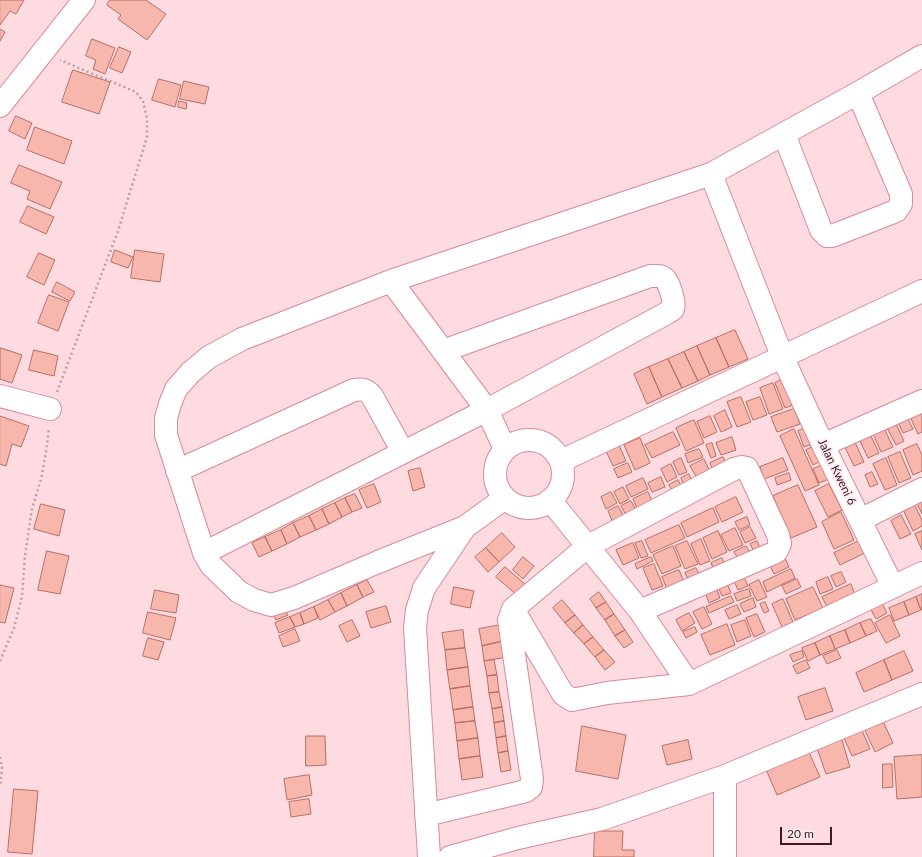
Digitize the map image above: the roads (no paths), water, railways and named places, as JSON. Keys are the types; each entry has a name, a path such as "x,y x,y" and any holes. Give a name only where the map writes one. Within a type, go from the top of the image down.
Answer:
{"street":[{"path":"0,106 84,0"},
{"path":"504,498 465,527 294,598 271,605 254,600 239,592 211,565 204,554 166,435 166,418 176,389 191,372 209,357 242,339 391,281 711,174 922,56"},
{"path":"784,134 821,230 827,236 832,236 896,211 901,204 901,194 858,93"},
{"name":"Jalan Kweni 6","path":"711,174 782,356 823,445 893,587"},
{"path":"204,554 487,410 668,313 673,309 674,304 669,285 665,279 659,276 650,276 443,351"},
{"path":"391,281 487,410 505,449"},
{"path":"561,460 922,291"},
{"path":"177,471 354,390 362,389 367,390 372,396 403,452"},
{"path":"0,396 50,409"},
{"path":"823,445 922,400"},
{"path":"519,440 536,440 551,447 561,460 563,472 562,482 558,492 550,500 539,506 527,508 515,505 504,498 497,487 494,474 497,460 505,449 519,440"},
{"path":"426,815 526,791 531,787 532,779 509,620 513,609 588,546 734,469 742,467 747,468 778,535 780,544 776,552 640,611"},
{"path":"860,520 922,489"},
{"path":"550,500 640,611 689,684"},
{"path":"430,857 426,815 415,628 417,610 424,588 465,527"},
{"path":"513,609 563,694 572,700 607,693 689,684 922,573"},
{"path":"450,857 518,838 602,819 725,776 922,694"},
{"path":"725,776 725,857"}]}
